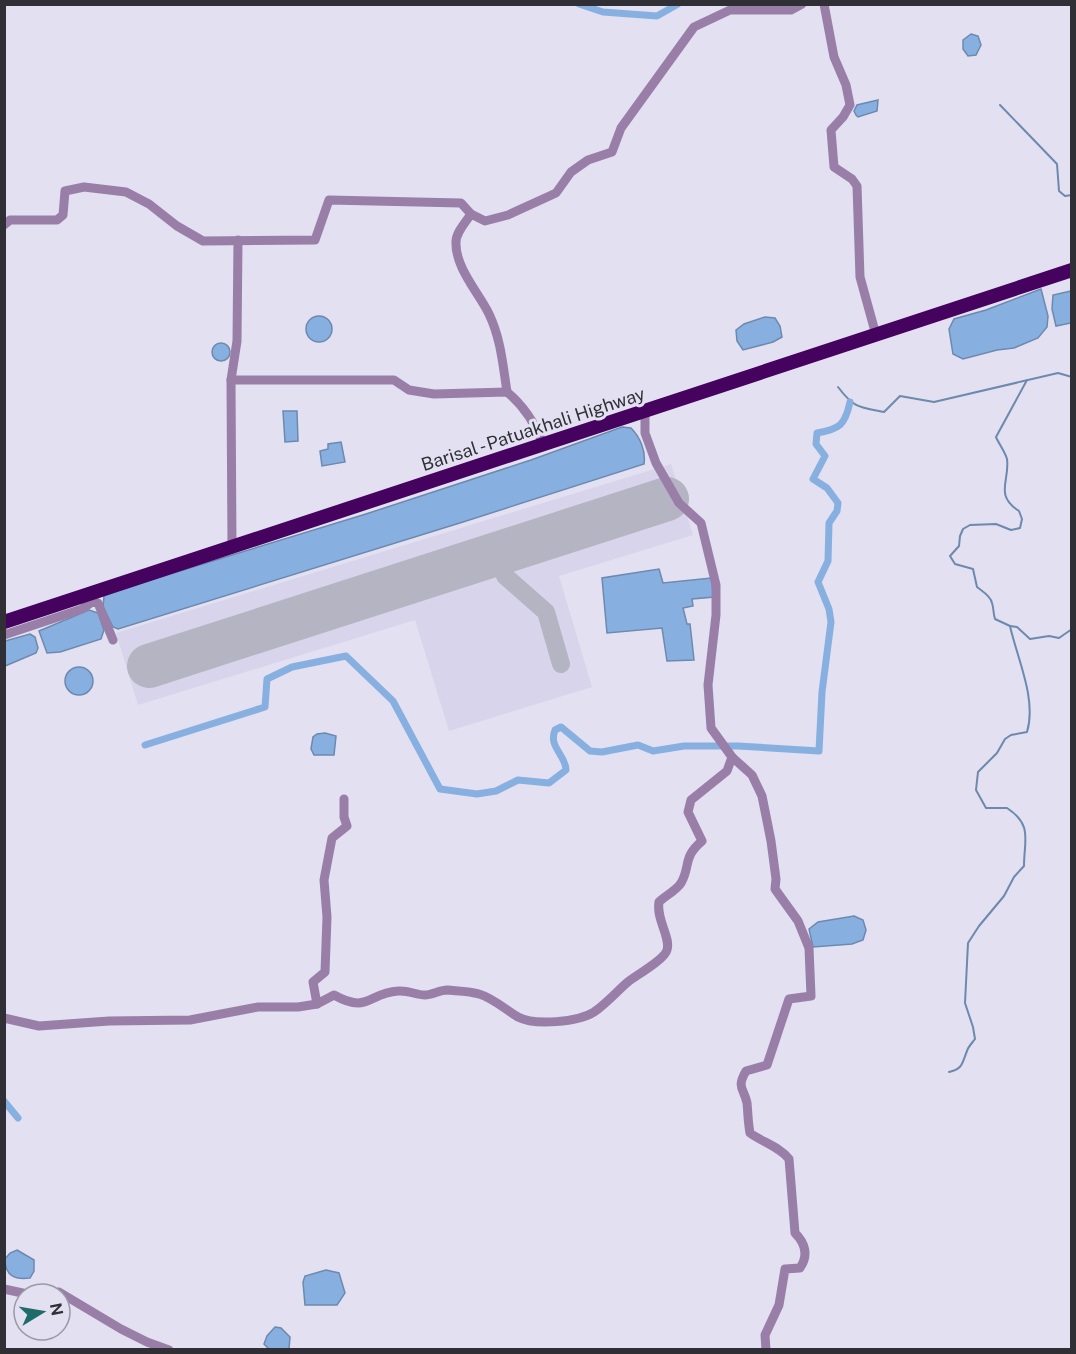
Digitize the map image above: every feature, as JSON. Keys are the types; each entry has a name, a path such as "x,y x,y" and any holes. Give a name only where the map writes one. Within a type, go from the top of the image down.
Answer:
{"highway":[{"name":"Barisal - Patuakhali Highway","path":"4,622 1071,270"}],"street":[{"path":"4,225 10,220 57,220 63,215 65,191 84,187 126,192 149,204 177,226 203,241 315,240 329,200 461,203 471,214 484,221 508,215 556,193 571,172 588,160 612,152 621,128 694,27 730,10 791,10 802,4"},
{"path":"824,4 834,57 846,85 850,105 831,130 834,167 852,179 857,186 860,277 876,335"},
{"path":"471,214 460,230 456,242 466,279 489,315 498,339 507,392 528,414 543,444"},
{"path":"232,548 231,380 237,341 238,240"},
{"path":"231,380 394,380 409,390 434,394 507,392"},
{"path":"645,411 645,433 656,463 679,504 700,523 714,575 716,615 708,685 711,728 718,740 752,775 762,796 771,841 775,888 798,921 809,948 811,996 789,999 767,1065 746,1071 741,1081 741,1088 747,1103 750,1133 782,1151 789,1159 795,1233 801,1239 805,1253 805,1259 800,1268 785,1269 779,1305 765,1335 766,1350"},
{"path":"4,635 82,609 92,602 98,603 113,640"},
{"path":"4,1018 39,1026 109,1021 190,1020 258,1007 298,1007 317,1004 334,995 347,1002 364,1004 383,994 398,991 412,991 425,995 444,990 480,994 521,1018 542,1022 567,1020 593,1013 668,951 667,938 657,913 659,902 681,884 687,859 693,848 702,841 688,812 691,800 727,771 732,756"},
{"path":"317,1004 313,982 325,972 327,917 324,880 332,838 347,826 344,817 344,799"},
{"path":"72,1300 121,1329 169,1350"}],"shaded area":[{"path":"671,464 693,535 559,576 592,687 449,731 415,620 138,705 116,633"}],"water":[{"path":"971,34 978,36 981,45 976,55 968,56 963,49 963,40"},
{"path":"878,100 877,111 858,117 856,115 854,111 857,105"},
{"path":"1041,289 1048,316 1047,327 1038,338 1014,348 963,359 953,354 949,329 954,319 986,310"},
{"path":"1071,291 1071,323 1056,326 1052,309 1053,295"},
{"path":"319,316 328,320 332,329 328,338 319,342 310,338 306,329 310,320"},
{"path":"765,317 775,318 780,326 782,337 773,342 743,350 737,341 736,330 744,324"},
{"path":"221,343 227,346 230,352 227,358 221,361 215,358 212,352 215,346"},
{"path":"283,411 297,411 298,441 285,442"},
{"path":"622,427 631,428 642,444 644,464 118,629 113,627 103,607 104,596 108,593 366,514 531,460"},
{"path":"341,442 345,462 322,466 320,451 328,449 328,444"},
{"path":"659,569 663,583 711,578 714,597 692,599 693,606 683,608 687,624 690,624 694,660 667,661 662,628 607,633 602,578"},
{"path":"89,610 98,613 104,630 101,639 60,652 47,653 39,631"},
{"path":"30,634 35,637 38,648 36,653 5,666 5,641"},
{"path":"79,667 89,671 93,681 89,691 79,695 69,691 65,681 69,671"},
{"path":"325,733 336,736 334,755 314,755 311,749 313,737"},
{"path":"854,916 863,920 866,930 863,940 852,944 813,947 809,929 818,922"},
{"path":"17,1250 34,1260 34,1271 30,1278 12,1276 5,1265 5,1259"},
{"path":"326,1270 339,1273 345,1293 337,1305 305,1305 303,1282 305,1276"},
{"path":"275,1327 281,1328 290,1337 289,1349 269,1349 264,1344 267,1336"}],"waterway":[{"path":"579,4 603,12 657,16 678,4"},
{"path":"1000,105 1057,164 1059,191 1065,196 1072,195"},
{"path":"838,387 857,406 884,412 900,396 934,402 1058,373 1072,377"},
{"path":"949,1072 961,1065 968,1048 975,1039 965,1003 968,943 1024,866 1024,827 1015,814 1007,808 986,808 976,790 978,772 997,753 1005,739 1011,735 1027,732 1030,706 1010,626 995,619 991,600 977,587 973,569 955,564 950,556 959,546 963,529 970,525 996,524 1011,530 1020,528 1022,519 1019,511 1011,505 1005,493 1007,459 996,437 1027,380"},
{"path":"145,745 265,707 267,679 292,667 346,656 393,701 440,789 477,794 496,791 518,780 549,783 566,770 553,736 555,730 561,727 590,751 602,752 638,745 653,751 684,746 738,746 819,751 822,692 831,622 829,609 818,582 828,561 829,523 837,511 838,503 827,488 813,479 825,456 816,444 817,433 840,425 846,416 850,402"},
{"path":"1010,626 1017,627 1030,639 1049,636 1059,638 1072,629"},
{"path":"4,1101 18,1118"}],"taxiway":[{"path":"498,553 505,576 546,612 561,664"}],"runway":[{"path":"149,666 667,499"}]}
